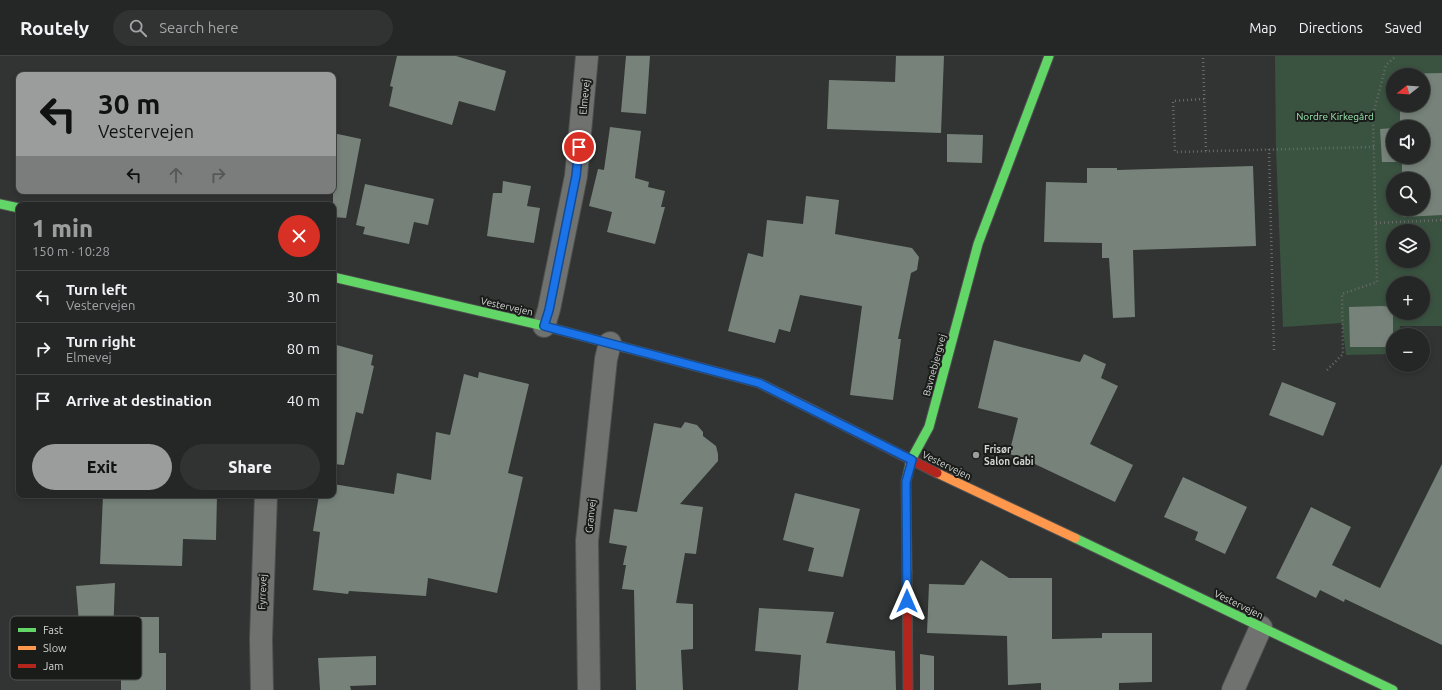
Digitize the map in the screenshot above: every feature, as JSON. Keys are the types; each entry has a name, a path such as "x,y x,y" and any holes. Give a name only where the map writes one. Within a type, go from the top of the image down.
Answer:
{"street":[{"name":"Elmevej","path":"544,326 549,310 576,176 587,56"},
{"name":"Bavnebjergvej","path":"908,690 906,482 912,460 929,427 978,244 1049,56"},
{"path":"0,204 16,207"},
{"name":"Vestervejen","path":"336,278 544,326 759,383 912,460 1393,690"},
{"name":"Granvej","path":"589,690 587,541 606,359 610,343"},
{"name":"Fyrrevej","path":"262,690 261,639 266,498"},
{"path":"1233,690 1261,627"}],"path":[{"path":"1327,370 1343,354 1342,294 1377,282 1373,115 1386,65 1396,56"},
{"path":"1202,58 1206,151"},
{"path":"1204,99 1173,101 1175,152 1374,147"},
{"path":"1269,150 1274,351"},
{"path":"1376,222 1442,220"}],"green space":[{"name":"Nordre Kirkegård","path":"1275,56 1442,56 1442,326 1400,326 1400,328 1386,328 1386,354 1346,355 1342,323 1283,327 1276,149"}],"building":[{"path":"397,56 456,56 506,71 495,111 459,101 452,125 389,106 393,87 390,86"},
{"path":"626,56 650,56 646,114 621,112"},
{"path":"896,56 944,56 941,133 827,129 829,80 895,82"},
{"path":"1430,73 1442,73 1442,215 1430,216 1430,172 1402,172 1402,164 1430,164 1430,120 1400,120 1400,112 1430,112"},
{"path":"610,127 641,131 635,178 649,182 648,187 665,191 661,207 665,207 655,244 607,232 612,212 589,206 598,169 604,170"},
{"path":"1380,129 1386,129 1386,162 1382,162"},
{"path":"336,134 361,139 346,218 336,217 336,202 333,202 333,194 336,194"},
{"path":"947,134 983,135 982,163 947,162"},
{"path":"1253,166 1256,246 1133,250 1135,317 1113,318 1109,258 1102,258 1102,243 1044,242 1046,182 1087,183 1087,168 1117,168 1117,170"},
{"path":"503,181 531,186 527,206 540,208 534,243 487,236 493,193 502,193"},
{"path":"365,184 434,199 428,225 414,222 409,244 363,234 365,227 356,225"},
{"path":"806,196 839,200 835,234 912,248 919,257 917,270 911,273 898,339 901,339 893,400 850,395 862,306 800,295 790,332 779,329 775,343 728,331 748,253 763,257 767,220 803,224"},
{"path":"1386,306 1386,320 1393,320 1393,328 1386,328 1386,347 1350,347 1349,307"},
{"path":"994,340 1080,362 1084,354 1106,364 1101,378 1118,386 1090,444 1133,465 1115,502 1020,457 1009,454 1018,418 978,408"},
{"path":"336,345 373,355 371,365 374,366 363,414 356,412 344,465 336,464"},
{"path":"479,372 529,384 508,473 523,477 497,593 428,578 426,596 349,591 348,594 313,590 320,532 313,531 318,498 336,498 336,484 394,494 397,473 431,480 436,432 450,435 464,374 478,378"},
{"path":"1282,382 1336,403 1323,436 1269,415"},
{"path":"685,422 697,425 703,432 703,436 716,446 718,454 718,461 680,504 703,507 696,554 685,553 676,603 693,604 693,649 681,650 683,690 636,690 634,590 622,589 626,565 623,565 627,546 609,543 614,509 637,512 654,423 681,428"},
{"path":"1442,464 1442,645 1345,599 1344,602 1320,590 1316,598 1276,578 1311,507 1351,527 1332,565 1380,588"},
{"path":"1183,477 1247,507 1225,554 1195,540 1198,532 1164,517"},
{"path":"795,493 860,509 843,577 808,571 814,548 783,540"},
{"path":"103,498 217,498 216,540 183,539 182,566 100,564"},
{"path":"981,560 1009,578 1052,578 1052,639 1102,638 1102,633 1152,633 1152,682 1119,683 1119,690 1041,690 1041,683 1008,685 1007,636 927,633 929,584 964,585"},
{"path":"115,583 114,616 78,616 76,586"},
{"path":"759,608 834,612 826,643 895,651 896,690 798,690 801,655 755,651"},
{"path":"142,617 159,617 159,653 166,653 166,690 121,690 121,680 142,680"},
{"path":"920,654 934,656 934,690 920,690"},
{"path":"376,656 376,685 350,686 351,690 320,690 318,658"}],"traffic: fast":[{"path":"907,571 906,482 911,460 929,427 978,244 1049,56"},
{"path":"0,204 16,207"},
{"path":"336,278 544,326 623,347"},
{"path":"1075,538 1393,690"}],"traffic: slow":[{"path":"623,347 759,383 815,411"},
{"path":"937,473 1075,538"}],"traffic: jam":[{"path":"815,411 937,473"},
{"path":"907,571 908,690"}],"place":[{"name":"Frisør Salon Gabi","path":"976,455"}],"route":[{"path":"579,147 576,176 549,310 544,326 759,383 912,460 906,482 907,601"}]}
